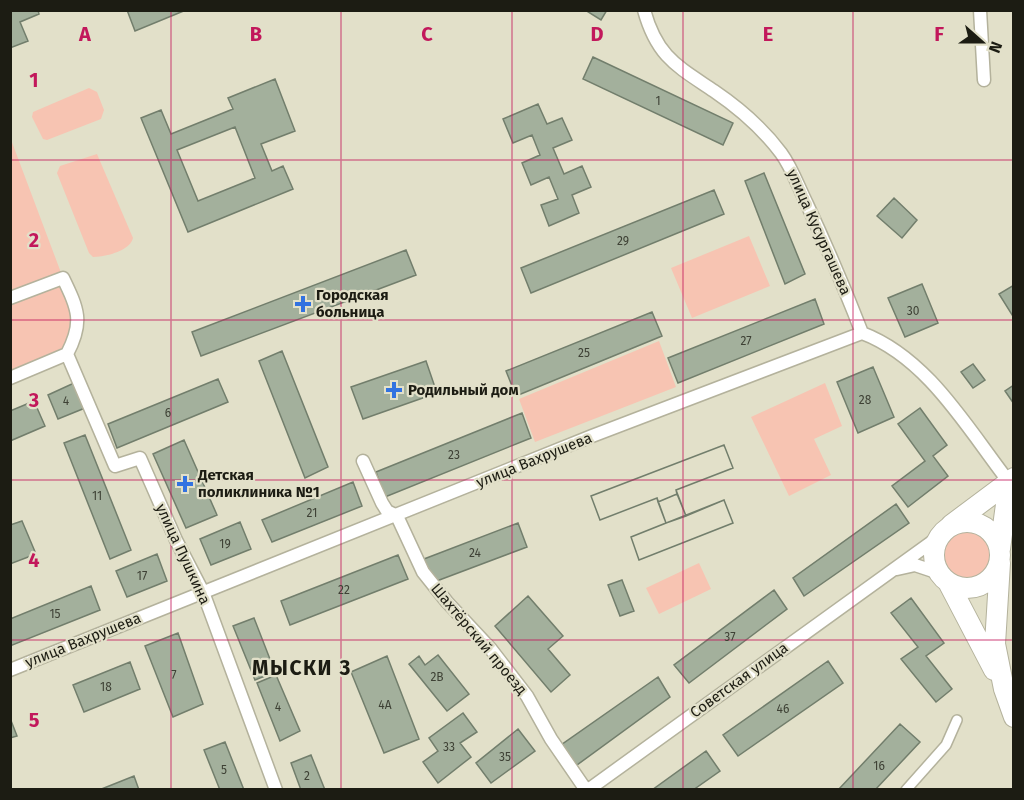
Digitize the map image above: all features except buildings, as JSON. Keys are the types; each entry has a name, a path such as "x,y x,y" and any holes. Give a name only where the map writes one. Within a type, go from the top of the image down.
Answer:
{"main road":[{"path":"1004,689 934,561 935,548 945,531 1011,480"},
{"path":"1011,480 1000,556 995,644 1004,689 1014,717"},
{"path":"943,578 960,588 979,586 994,574 1000,556 995,537 980,525 962,522 945,531"}],"street":[{"name":"улица Кусургашева","path":"644,10 659,46 682,71 714,91 743,114 768,138 788,162 835,264 862,333"},
{"path":"980,10 984,80"},
{"path":"10,298 63,278 78,310 77,335 67,354 10,378"},
{"path":"862,333 892,346 912,362 937,388 1011,480"},
{"name":"улица Вахрушева","path":"10,670 592,436 862,333"},
{"name":"улица Пушкина","path":"67,354 115,466 140,458 176,540 203,592 276,789"},
{"name":"Шахтёрский проезд","path":"363,461 381,503 387,511 397,516 423,572 522,690 551,739 587,789"},
{"name":"Советская улица","path":"587,789 945,531"},
{"path":"890,571 915,565 943,578"},
{"path":"906,789 946,745 957,720"}],"shaded area":[{"path":"89,88 97,92 104,110 101,119 47,140 43,139 32,117 33,112"},
{"path":"10,137 63,278 78,310 67,354 10,378"},
{"path":"97,154 133,238 131,243 122,250 93,257 89,253 57,173 60,166"},
{"path":"749,236 770,286 692,318 671,268"},
{"path":"659,341 676,387 535,442 519,399"},
{"path":"825,383 842,426 814,439 831,475 789,496 751,417"},
{"path":"969,530 987,537 994,555 987,573 969,580 951,573 944,555 951,537"},
{"path":"699,563 711,589 659,614 646,588"}],"place":[{"name":"Городская больница","path":"303,304"},
{"name":"Родильный дом","path":"394,390"},
{"name":"Детская поликлиника №1","path":"185,484"}],"district":[{"name":"МЫСКИ 3","path":"302,668"}]}
